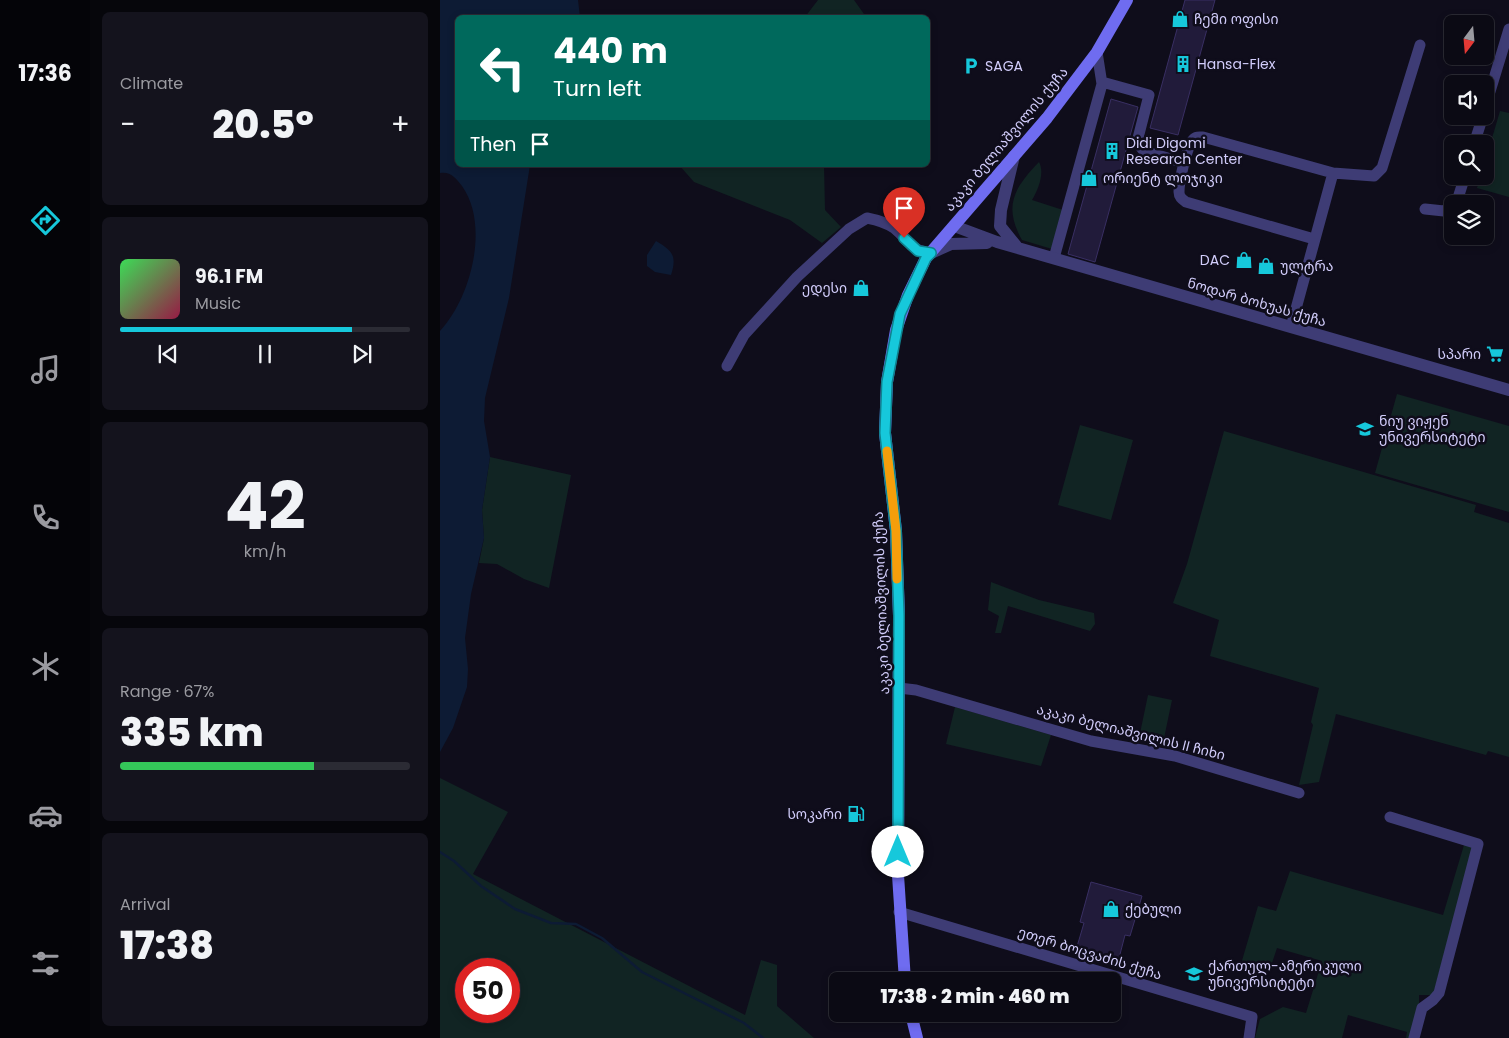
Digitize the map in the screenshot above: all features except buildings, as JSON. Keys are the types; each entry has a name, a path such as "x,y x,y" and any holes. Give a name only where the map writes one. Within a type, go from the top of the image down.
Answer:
{"main road":[{"name":"აკაკი ბელიაშვილის ქუჩა","path":"904,972 899,912 899,688 896,531 885,433 887,382 900,314 926,258 1047,118 1097,52 1127,0"},
{"path":"913,1022 917,1038"}],"street":[{"path":"1494,79 1509,30"},
{"path":"1314,239 1181,199 1179,194 1192,140 1199,136 1333,174 1374,176 1382,168 1420,45"},
{"path":"1054,258 1077,181 1102,82 1097,52"},
{"path":"1102,82 1149,95 1137,142 1143,150 1185,163"},
{"path":"1014,156 1001,210 1000,226 1017,247"},
{"path":"1291,327 1333,174"},
{"path":"1424,209 1444,210"},
{"path":"727,366 744,334 797,277 849,229 867,218 878,220 893,228 918,251 931,253 951,244 997,242"},
{"path":"954,226 997,242"},
{"name":"ნოდარ ბოხუას ქუჩა","path":"997,242 1509,390"},
{"name":"აკაკი ბელიაშვილის II ჩიხი","path":"899,688 916,690 1091,740 1175,756 1299,793"},
{"path":"1390,816 1478,844 1439,993 1422,1008 1414,1038"},
{"name":"ეთერ ბოცვაძის ქუჩა","path":"899,912 1252,1017 1249,1038"}],"green space":[{"path":"818,0 854,0 864,14 863,15 807,15"},
{"path":"1500,111 1509,113 1509,197 1477,188 1478,185 1494,185 1493,135"},
{"path":"1039,162 1041,176 1032,200 1063,210 1052,249 1022,240 1013,217 1012,207 1018,189 1030,171"},
{"path":"681,167 824,167 825,210 841,227 822,243 790,220 694,182"},
{"path":"1397,394 1509,426 1509,512 1375,473"},
{"path":"1080,425 1133,440 1111,520 1058,505"},
{"path":"1224,431 1476,505 1474,512 1509,523 1509,757 1488,751 1486,755 1336,714 1319,782 1299,785 1313,725 1311,722 1319,688 1210,656 1219,620 1173,603 1187,564"},
{"path":"490,457 571,475 549,588 524,579 497,564 479,563 484,538 482,510"},
{"path":"991,582 1039,600 1094,613 1095,624 1090,631 1008,606 1001,633 995,633 999,616 988,610"},
{"path":"1148,695 1172,700 1163,743 1139,738"},
{"path":"955,707 1051,735 1041,766 946,744"},
{"path":"440,778 508,812 473,874 745,1015 761,960 777,965 777,1006 814,1038 440,1038"},
{"path":"1464,845 1473,847 1433,995 1419,995 1419,1008 1410,1038 1406,1038 1407,1032 1348,1015 1342,1038 1255,1038 1260,1019 1283,1007 1306,1013 1322,961 1277,948 1269,972 1241,964 1258,906 1276,911 1290,871 1443,915"}],"water":[{"path":"440,0 578,0 580,15 455,15 455,167 530,167 509,298 485,398 484,421 490,457 482,510 484,538 471,594 465,638 468,669 467,687 453,728 440,752 440,331 451,317 468,281 476,240 475,220 470,202 462,186 450,174 440,173"},
{"path":"656,241 670,251 672,255 674,263 671,275 655,272 647,266 647,255"}],"waterway":[{"path":"440,852 454,861 481,886 515,909 551,923 576,924 602,938 642,972 744,1023 763,1038"}],"slow traffic":[{"path":"887,451 896,531 897,579"}],"place":[{"name":"ჩემი ოფისი","path":"1180,19"},
{"name":"Hansa-Flex","path":"1183,64"},
{"name":"SAGA","path":"971,66"},
{"name":"Didi Digomi Research Center","path":"1112,151"},
{"name":"ორიენტ ლოჯიკი","path":"1089,178"},
{"name":"DAC","path":"1244,260"},
{"name":"ულტრა","path":"1266,266"},
{"name":"ედესი","path":"861,288"},
{"name":"სპარი","path":"1495,354"},
{"name":"ნიუ ვიჟენ უნივერსიტეტი","path":"1365,429"},
{"name":"სოკარი","path":"856,814"},
{"name":"ქებული","path":"1111,909"},
{"name":"ქართულ-ამერიკული უნივერსიტეტი","path":"1194,974"}],"route":[{"path":"898,852 899,616 896,531 885,433 887,382 900,314 926,258 931,253 918,251 904,238"}]}
